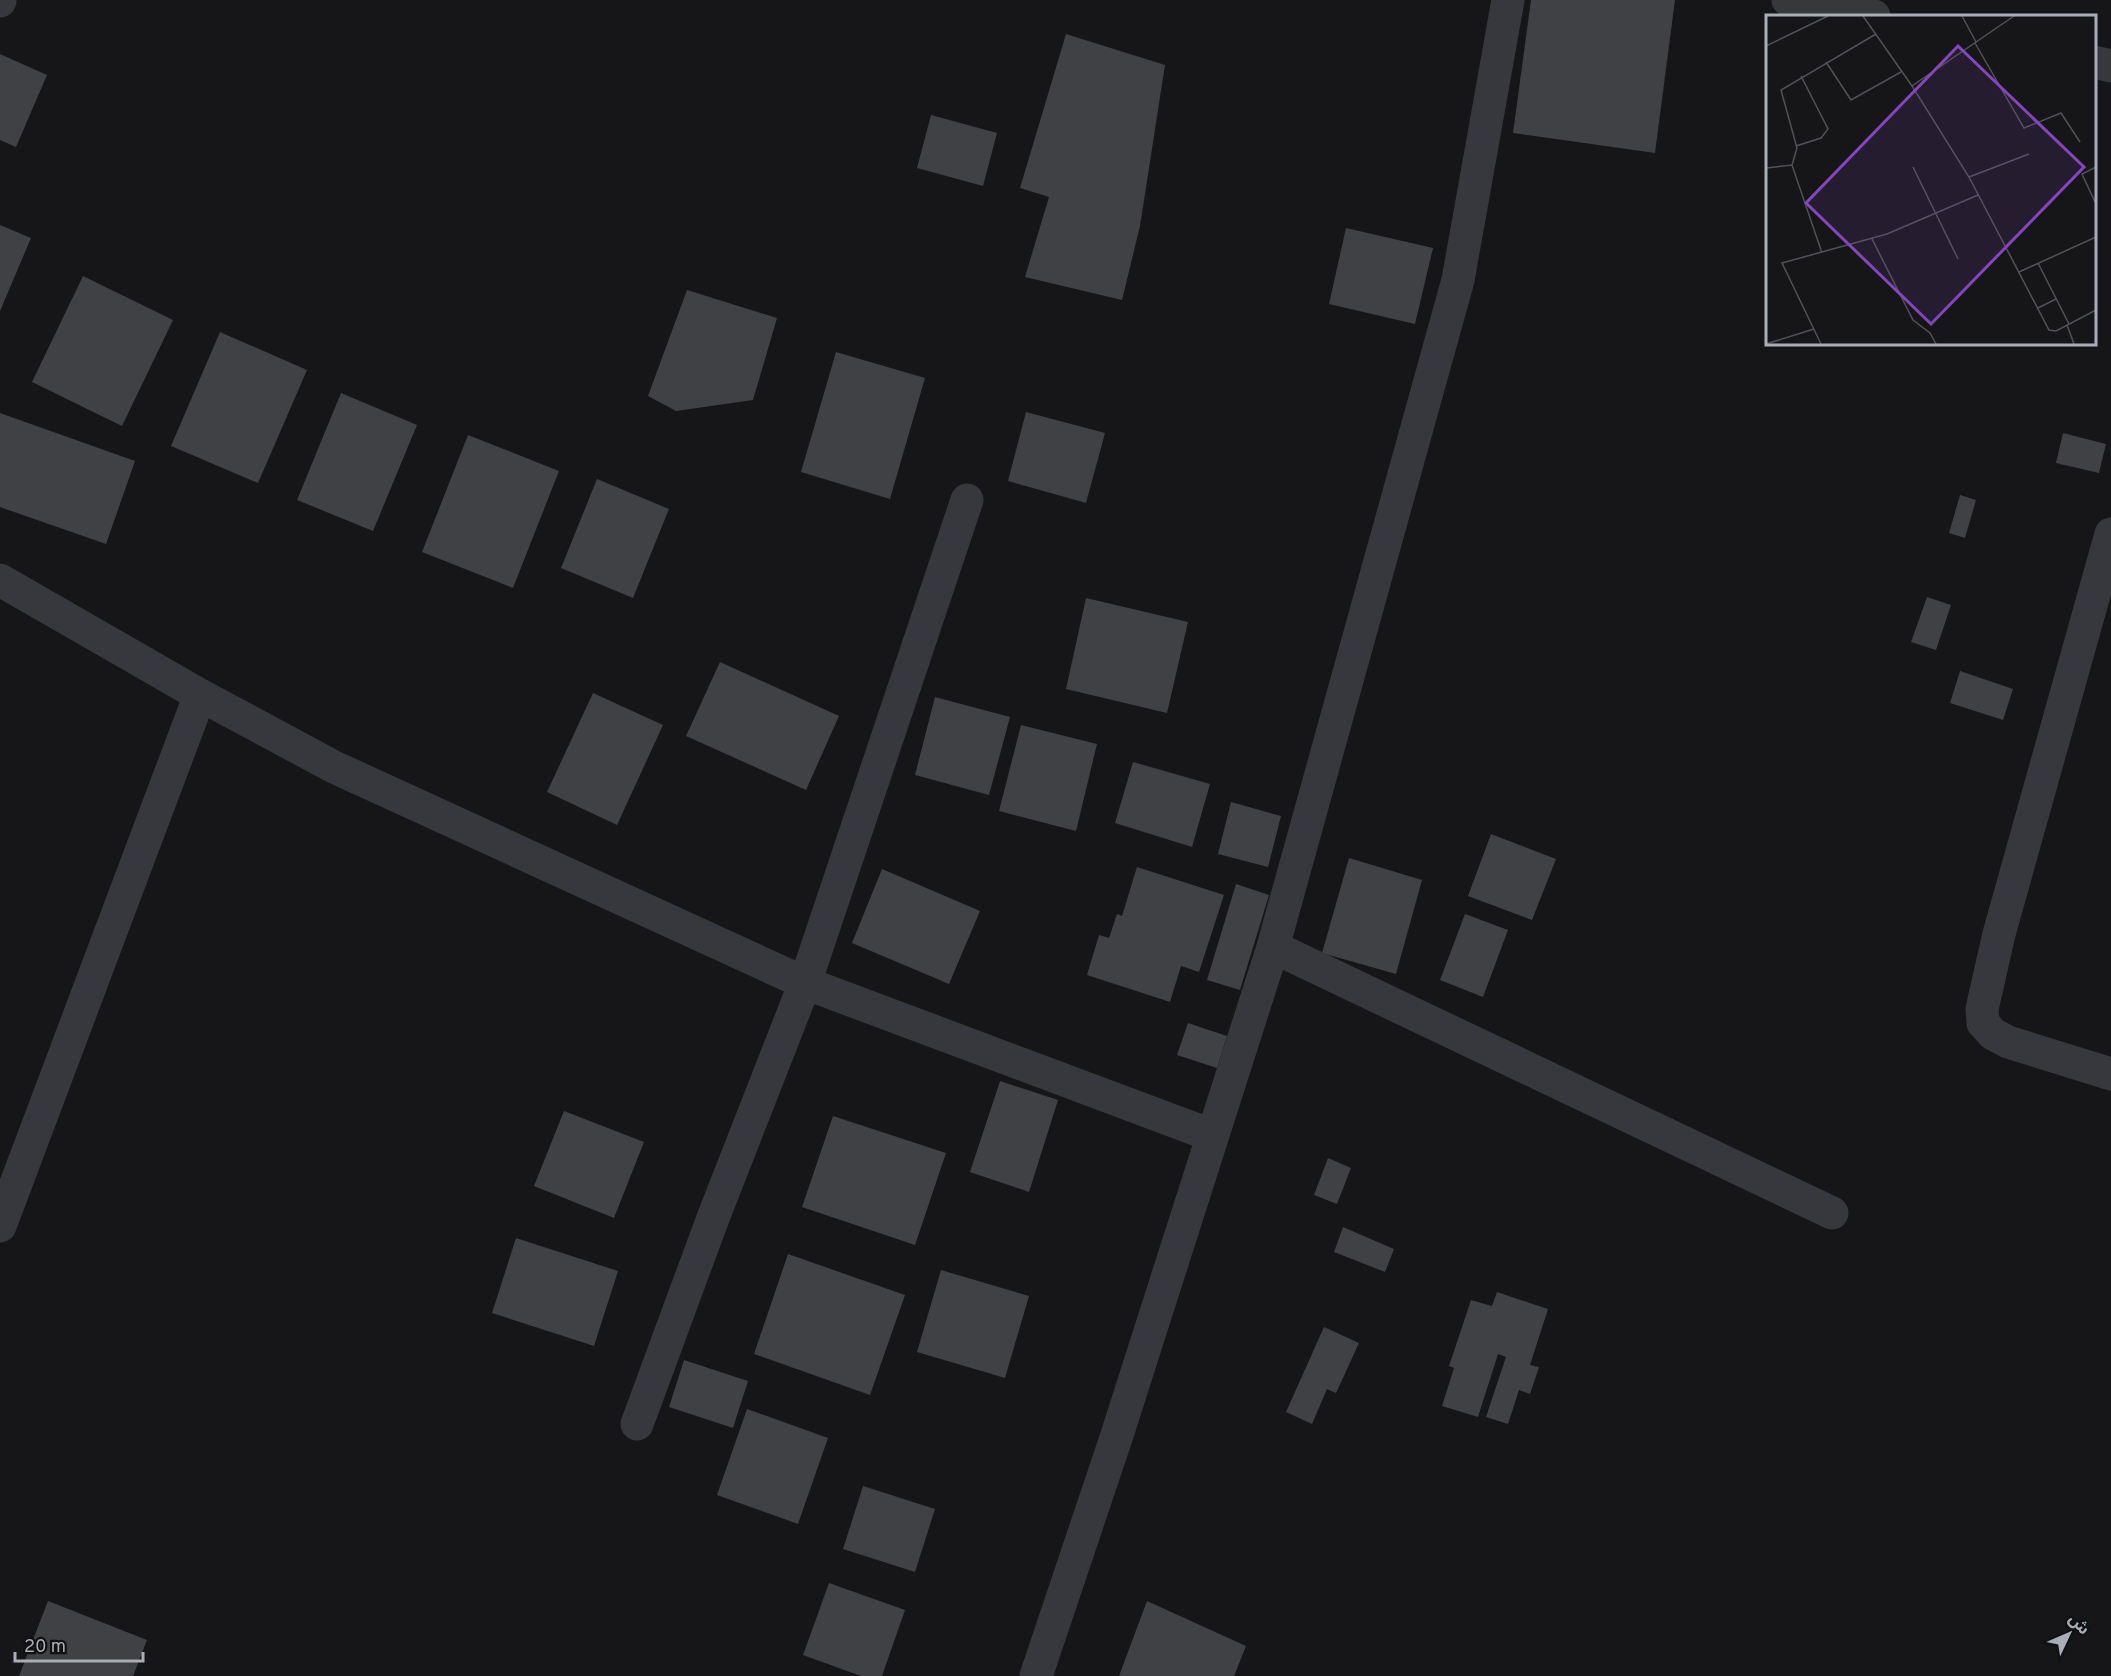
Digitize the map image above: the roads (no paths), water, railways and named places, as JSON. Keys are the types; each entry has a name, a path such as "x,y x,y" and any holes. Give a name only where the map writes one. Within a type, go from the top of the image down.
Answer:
{"street":[{"path":"1036,1676 1116,1438 1273,947 1458,280 1508,0"},
{"path":"1788,0 1869,15"},
{"path":"2096,62 2111,66"},
{"path":"637,1424 713,1218 805,983 967,500"},
{"path":"2111,534 1999,934 1982,1009 1983,1023 1993,1034 2008,1042 2111,1074"},
{"path":"0,580 200,695 334,766 805,983 1211,1135"},
{"path":"0,1226 200,695"},
{"path":"1273,947 1832,1213"}]}
